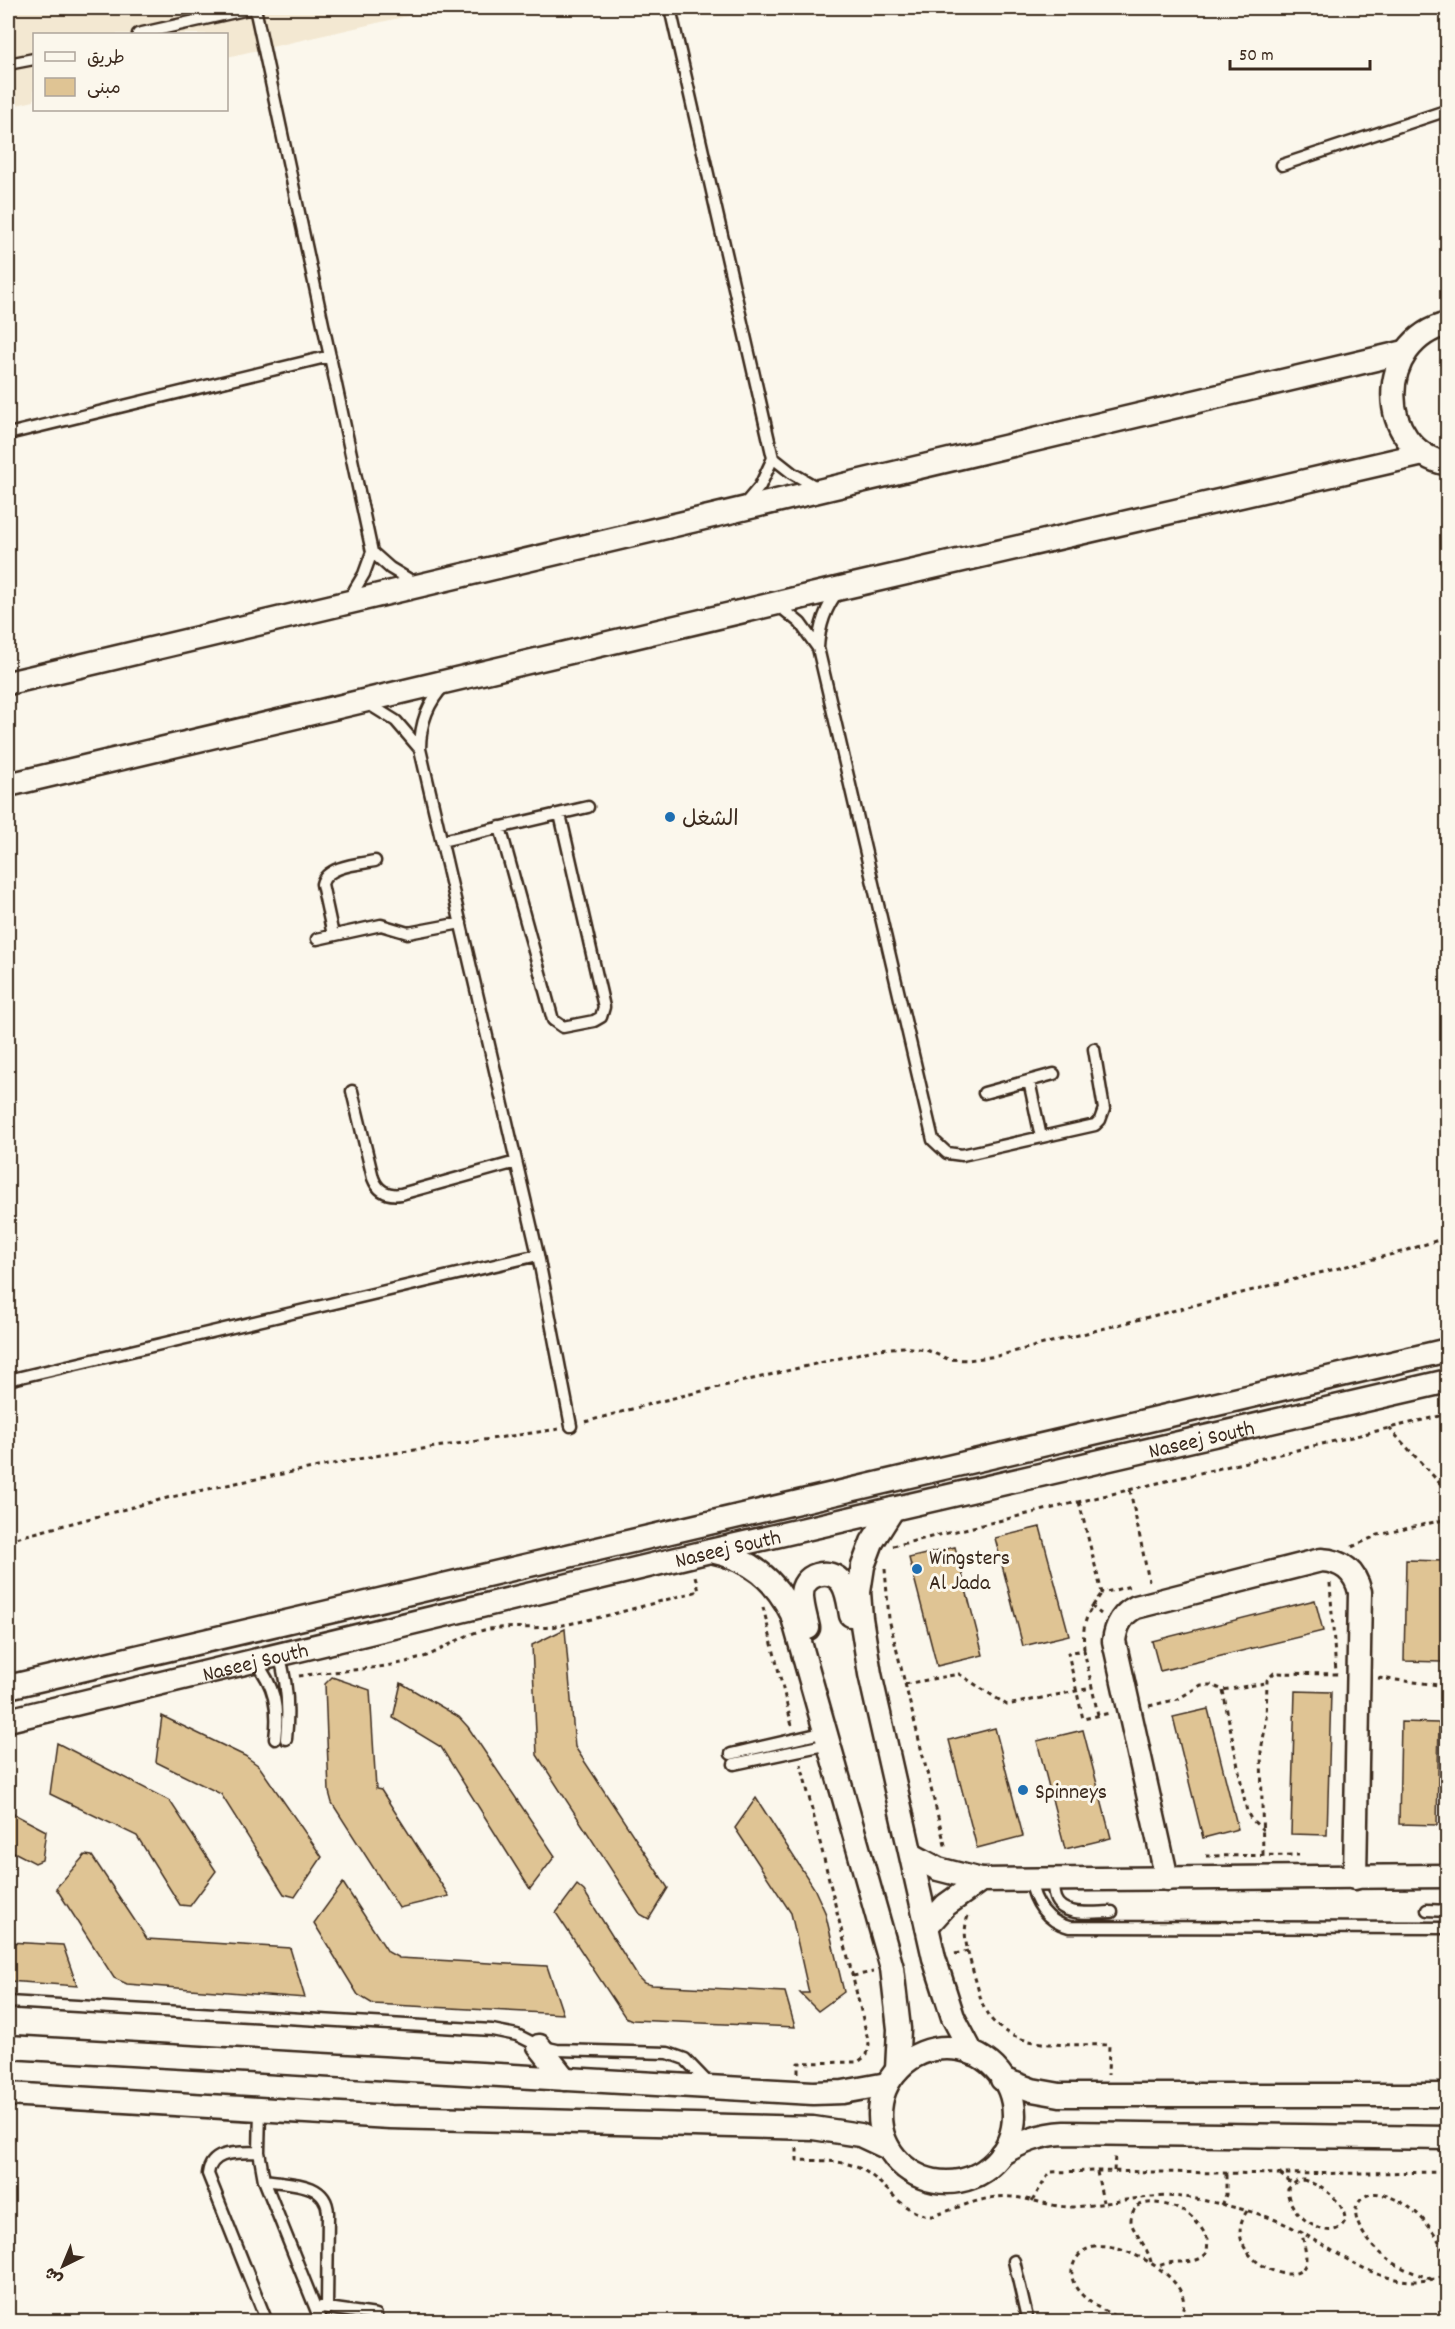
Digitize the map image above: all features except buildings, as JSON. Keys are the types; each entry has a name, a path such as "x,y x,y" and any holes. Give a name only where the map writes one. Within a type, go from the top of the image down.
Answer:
{"street":[{"path":"1448,324 1438,326 1419,337 1405,352 1396,369 1392,388 1393,407 1399,425 1409,441 1423,454 1448,464"},
{"path":"8,683 1405,352"},
{"path":"8,785 776,603 1423,454"},
{"path":"8,1687 1448,1350"},
{"name":"Naseej South","path":"8,1720 710,1551 1448,1381"},
{"path":"893,1509 872,1542 860,1579 859,1605 865,1646 927,1926 945,1997 972,2053"},
{"path":"8,2047 798,2092 843,2092 892,2077 915,2056 937,2049 949,2049 972,2053 994,2068 1010,2093 1013,2109 1011,2132 1001,2154 976,2176 960,2181 943,2182 927,2179 912,2172 888,2148 882,2132 880,2116 882,2100 892,2077 899,2029 892,1968 792,1614 779,1591 761,1572 730,1556 710,1551"},
{"path":"1167,1879 1114,1641 1118,1625 1129,1611 1143,1605 1321,1560 1337,1562 1344,1566 1355,1577 1360,1592 1355,1878"},
{"path":"812,1682 814,1656 802,1595 806,1582 810,1578 823,1573 836,1577 841,1582 855,1627 865,1646"},
{"path":"912,1856 952,1874 981,1880 1448,1876"},
{"path":"927,1926 946,1905 981,1880"},
{"path":"539,2046 565,2079"},
{"path":"1002,2079 1046,2094 1448,2095"},
{"path":"8,2094 390,2116 797,2128 844,2131 888,2148"},
{"path":"1001,2154 1040,2136 1065,2133 1448,2138"}],"lane":[{"path":"142,33 254,8 372,552 359,584 346,603"},
{"path":"670,8 773,458 760,486 740,510"},
{"path":"8,64 33,59"},
{"path":"1282,165 1448,110"},
{"path":"8,434 330,356"},
{"path":"773,458 797,477 823,490"},
{"path":"372,552 390,568 421,585"},
{"path":"841,588 826,609 821,621 818,648 933,1140 947,1153 962,1155 1089,1127 1100,1120 1104,1109 1094,1049"},
{"path":"776,603 800,623 818,648"},
{"path":"448,681 431,701 426,712 421,730 420,749 538,1255 571,1426"},
{"path":"364,701 396,721 420,749"},
{"path":"442,841 588,807"},
{"path":"500,827 553,1020 563,1027 594,1021 601,1017 604,1007 560,814"},
{"path":"333,935 322,884 324,876 330,872 375,861"},
{"path":"317,939 381,925 408,933 461,923"},
{"path":"984,1093 1054,1074"},
{"path":"1029,1081 1041,1137"},
{"path":"352,1091 373,1178 376,1185 387,1194 401,1194 516,1162"},
{"path":"8,1380 538,1255"},
{"path":"255,1661 273,1689 281,1739 289,1704 286,1679 279,1655"},
{"path":"733,1759 828,1738"},
{"path":"1042,1879 1057,1903 1067,1911 1112,1912"},
{"path":"1042,1879 1035,1898 1052,1920 1069,1927 1448,1928"},
{"path":"1427,1910 1448,1911"},
{"path":"8,2002 492,2030 517,2035 539,2046 558,2050 668,2053 685,2060 712,2087"},
{"path":"260,2110 259,2152 264,2180 321,2322"},
{"path":"259,2152 223,2154 212,2162 208,2174 267,2322"},
{"path":"264,2180 312,2188 326,2200 328,2213 327,2308"},
{"path":"1014,2261 1028,2322"},
{"path":"315,2307 376,2315 376,2322"}],"path":[{"path":"8,1540 167,1498 236,1483 363,1458 571,1426 672,1398 878,1349 904,1347 926,1350 948,1359 968,1360 997,1356 1401,1252 1448,1237"},
{"path":"888,1547 1448,1414"},
{"path":"1389,1428 1448,1492"},
{"path":"1098,1715 1084,1650 1083,1626 1086,1615 1102,1593 1150,1581 1130,1490"},
{"path":"1078,1502 1102,1593"},
{"path":"885,1567 889,1619 948,1854"},
{"path":"286,1679 405,1662 424,1657 465,1636 484,1630 554,1627 699,1591 693,1570"},
{"path":"761,1601 869,2044 867,2055 863,2060 853,2064 798,2063 798,2092"},
{"path":"1084,1650 1068,1653 1083,1719 1178,1699 1201,1685 1212,1685 1222,1690 1266,1683"},
{"path":"1263,1854 1261,1751 1266,1723 1266,1683 1269,1677 1278,1673 1359,1675 1448,1686"},
{"path":"905,1684 959,1674 1000,1702 1007,1704 1091,1688"},
{"path":"1222,1690 1247,1812 1263,1830"},
{"path":"970,1910 965,1925 965,1940 984,2009 996,2025 1013,2037 1029,2042 1109,2045 1108,2095"},
{"path":"797,2128 797,2160 839,2163 860,2168 918,2214 933,2216 997,2197 1012,2196 1074,2207 1153,2195 1185,2197 1247,2211 1302,2232 1377,2275 1401,2281 1433,2280 1448,2275"},
{"path":"1097,2171 1103,2202"},
{"path":"1032,2201 1050,2172 1280,2174 1448,2172"},
{"path":"1221,2205 1228,2184 1226,2173"},
{"path":"1280,2174 1292,2184"},
{"path":"1303,2180 1309,2181 1333,2198 1345,2215 1342,2226 1332,2232 1315,2226 1305,2219 1288,2200 1288,2189 1292,2184 1303,2180"},
{"path":"1433,2280 1399,2267 1379,2252 1357,2221 1359,2202 1364,2197 1376,2193 1406,2205 1434,2232 1448,2260"},
{"path":"1153,2195 1154,2203"},
{"path":"1151,2262 1146,2245 1131,2226 1131,2218 1139,2206 1154,2203 1172,2206 1187,2214 1205,2233 1209,2246 1207,2253 1196,2261 1170,2261 1157,2266"},
{"path":"1247,2211 1241,2219 1239,2229 1243,2248 1271,2270 1287,2275 1301,2270 1306,2256 1302,2232"},
{"path":"1132,2322 1105,2312 1082,2295 1073,2282 1072,2265 1082,2252 1098,2247 1131,2252 1157,2266 1180,2288 1183,2295 1182,2309 1179,2315 1170,2322"}],"shaded area":[{"path":"8,8 443,8 228,57 228,33 33,33 33,101 8,107"}],"place":[{"name":"الشغل","path":"670,817"},
{"name":"Wingsters Al Jada","path":"917,1569"},
{"name":"Spinneys","path":"1023,1790"}]}
